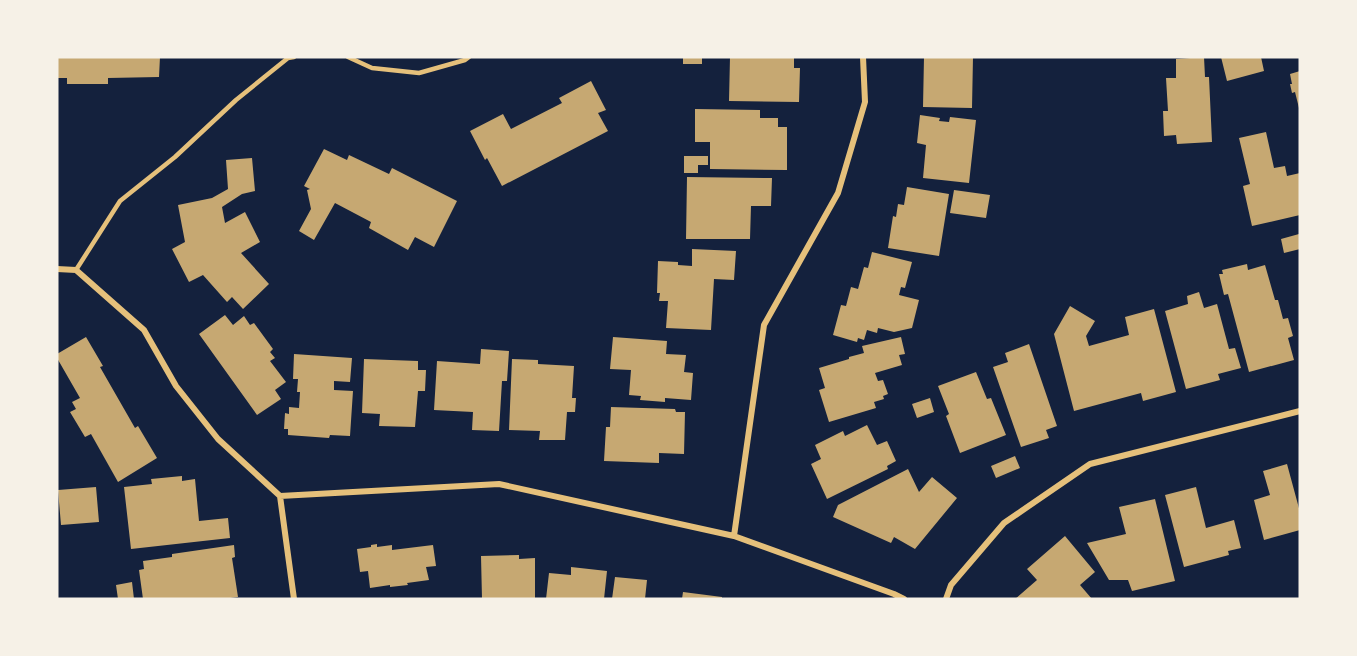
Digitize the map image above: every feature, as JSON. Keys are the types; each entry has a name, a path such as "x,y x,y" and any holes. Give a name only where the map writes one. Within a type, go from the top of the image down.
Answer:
{"street":[{"path":"734,536 764,325 838,193 865,102 863,57"},
{"path":"57,269 76,270 144,330 176,386 218,439 280,496 294,599"},
{"path":"946,599 951,585 1004,523 1090,464 1300,411"},
{"path":"280,496 499,484 734,536 904,599"}],"lane":[{"path":"348,57 372,68 419,74 469,57"},
{"path":"76,270 120,201 175,156 236,100 290,58"}],"building":[{"path":"57,57 160,57 159,77 108,78 108,84 67,84 67,78 57,78"},
{"path":"683,57 702,57 702,64 683,64"},
{"path":"730,57 794,57 794,68 800,68 799,102 729,101"},
{"path":"924,57 973,57 972,108 923,107"},
{"path":"1204,57 1205,77 1209,77 1212,142 1177,144 1176,135 1164,136 1163,111 1168,111 1166,78 1176,78 1176,59"},
{"path":"1221,57 1261,57 1264,71 1227,81"},
{"path":"1300,71 1299,108 1295,92 1292,93 1290,74"},
{"path":"591,81 606,110 598,113 608,131 502,186 470,131 503,114 511,129 562,103 559,98"},
{"path":"695,109 760,110 760,118 778,118 778,127 787,127 787,170 710,169 710,142 695,142"},
{"path":"920,115 949,122 950,117 976,120 969,183 923,178 926,145 917,143"},
{"path":"1266,132 1274,168 1285,166 1287,176 1300,173 1300,215 1252,226 1243,186 1250,184 1239,138"},
{"path":"324,149 347,160 349,155 389,174 392,168 457,201 434,247 415,237 408,250 369,228 371,222 335,203 314,240 299,231 311,209 307,190 310,189 304,186"},
{"path":"684,156 708,156 708,165 698,165 698,173 684,173"},
{"path":"252,158 255,191 242,194 222,207 225,223 245,212 260,242 241,253 269,284 243,309 232,297 227,302 203,275 189,282 172,249 185,242 178,205 212,198 228,189 226,160"},
{"path":"687,177 772,178 771,206 751,206 750,239 686,239"},
{"path":"907,187 949,194 939,256 888,248 893,216 896,217 898,204 904,205"},
{"path":"954,190 990,195 986,218 950,213"},
{"path":"1299,234 1300,249 1284,253 1281,239"},
{"path":"692,249 736,251 734,280 714,279 711,330 666,328 668,301 659,301 660,293 657,293 658,261 678,262 678,265 692,266"},
{"path":"872,252 912,262 905,288 901,287 899,295 919,300 912,328 894,332 878,328 877,333 867,330 864,340 858,338 857,342 833,335 841,305 846,306 851,287 858,289 864,267 868,268"},
{"path":"1247,264 1248,270 1265,265 1283,319 1288,318 1293,336 1288,338 1294,360 1249,372 1228,294 1224,295 1219,274 1223,274 1222,270"},
{"path":"1199,292 1204,308 1217,304 1229,349 1235,348 1241,368 1218,374 1220,380 1186,389 1165,311 1188,304 1187,296"},
{"path":"1070,306 1095,321 1086,336 1089,346 1129,335 1125,317 1154,309 1176,392 1143,401 1141,393 1074,411 1054,334"},
{"path":"225,315 233,325 244,316 250,325 254,323 273,349 270,352 275,358 270,361 286,382 275,390 281,399 257,415 199,334"},
{"path":"86,337 103,366 100,367 135,428 138,426 157,458 118,482 91,434 85,437 70,412 76,409 72,402 80,398 57,358 57,354"},
{"path":"613,337 667,341 666,354 686,355 684,372 693,373 691,400 665,398 665,402 640,400 641,396 629,395 631,370 610,369"},
{"path":"901,337 905,354 899,355 902,365 875,373 878,381 883,380 888,394 883,396 884,399 874,402 876,408 829,422 819,390 825,388 819,368 864,353 862,346"},
{"path":"1029,344 1057,426 1046,430 1049,438 1021,447 993,367 1008,362 1005,353"},
{"path":"481,349 509,351 507,381 502,381 499,431 472,430 473,412 434,410 437,361 480,364"},
{"path":"294,354 352,358 350,382 334,381 334,390 353,391 350,436 330,435 329,438 288,435 288,429 284,429 285,413 289,414 289,407 299,408 298,379 293,379"},
{"path":"364,359 418,361 418,370 426,370 425,391 418,391 415,427 379,426 380,414 362,413"},
{"path":"512,359 538,360 538,364 574,366 572,398 576,398 575,412 567,412 565,440 539,440 540,431 509,430"},
{"path":"976,372 987,399 991,398 1006,435 960,453 938,386"},
{"path":"930,398 934,412 917,418 912,404"},
{"path":"611,407 675,409 676,412 685,412 684,454 659,453 659,463 604,461 606,427 610,427"},
{"path":"867,425 877,445 887,441 896,461 887,466 888,469 827,499 811,464 821,459 815,445 843,431 845,436"},
{"path":"1015,456 1020,468 996,478 991,466"},
{"path":"1287,464 1300,512 1300,530 1264,540 1254,500 1270,495 1263,471"},
{"path":"908,469 919,492 932,477 957,498 915,549 894,537 891,543 833,517 838,505"},
{"path":"182,476 182,481 195,479 199,521 228,518 230,538 131,549 124,487 152,484 151,479"},
{"path":"96,487 99,522 61,525 58,490"},
{"path":"1196,487 1206,528 1234,520 1241,548 1228,551 1229,555 1184,567 1165,495"},
{"path":"1155,499 1175,581 1132,591 1128,580 1109,580 1087,543 1126,534 1119,507"},
{"path":"1065,536 1095,572 1080,585 1092,599 1015,599 1037,580 1027,569"},
{"path":"377,544 377,547 392,545 392,550 433,545 436,566 426,567 429,580 407,583 408,585 370,588 368,571 360,572 357,549"},
{"path":"234,545 235,557 232,558 238,597 143,599 139,570 144,569 143,561 172,557 172,554"},
{"path":"519,555 519,559 535,558 535,599 482,599 481,556"},
{"path":"571,567 607,571 604,599 546,599 549,573 571,575"},
{"path":"615,577 647,580 645,599 612,599"},
{"path":"132,582 134,599 118,599 116,585"},
{"path":"683,592 722,597 722,599 682,599"}]}
